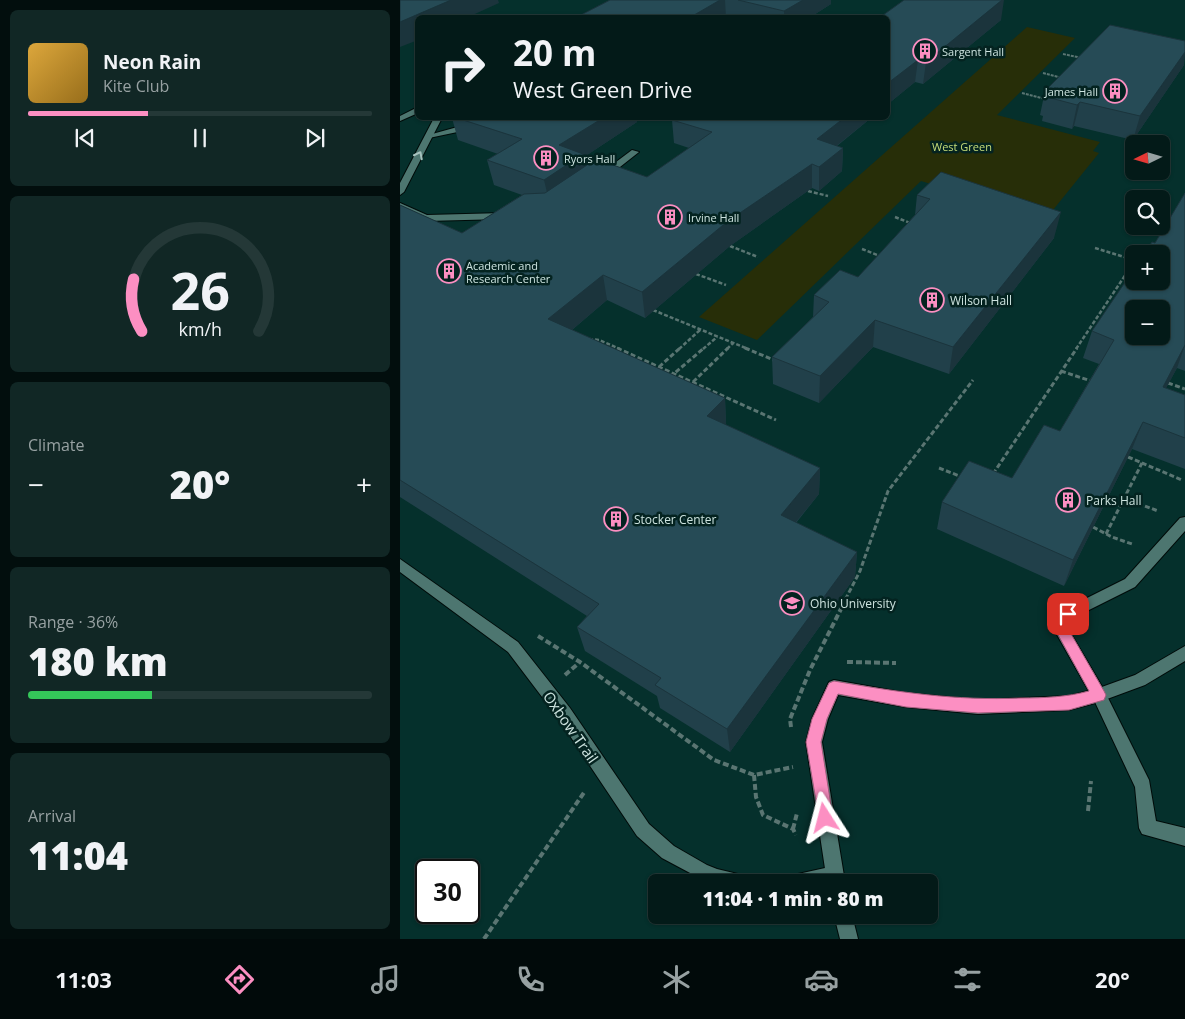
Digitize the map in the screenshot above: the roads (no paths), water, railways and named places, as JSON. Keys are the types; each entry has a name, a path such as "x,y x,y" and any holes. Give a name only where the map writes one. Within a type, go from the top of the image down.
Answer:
{"street":[{"path":"400,119 415,111"},
{"path":"400,192 437,120"},
{"path":"429,136 464,128 480,120"},
{"path":"595,181 635,152"},
{"path":"400,206 420,216 432,218 518,215"},
{"path":"1185,522 1154,560 1130,583 1068,614 1064,622 1063,633 1099,695 1144,786 1148,828 1185,837"},
{"name":"Oxbow Trail","path":"400,565 513,647 564,713 643,830 668,852 709,874"},
{"path":"834,874 814,742 820,719 834,687 906,700 978,706 1069,703 1099,695 1140,680 1176,660 1185,652"},
{"path":"845,924 849,939"}],"place":[{"name":"Sargent Hall","path":"925,51"},
{"name":"James Hall","path":"1115,91"},
{"name":"Ryors Hall","path":"546,158"},
{"name":"Irvine Hall","path":"670,217"},
{"name":"Academic and Research Center","path":"449,271"},
{"name":"Wilson Hall","path":"932,300"},
{"name":"Parks Hall","path":"1068,500"},
{"name":"Stocker Center","path":"616,519"},
{"name":"Ohio University","path":"792,603"}],"park label":[{"name":"West Green","path":"962,146"}]}
